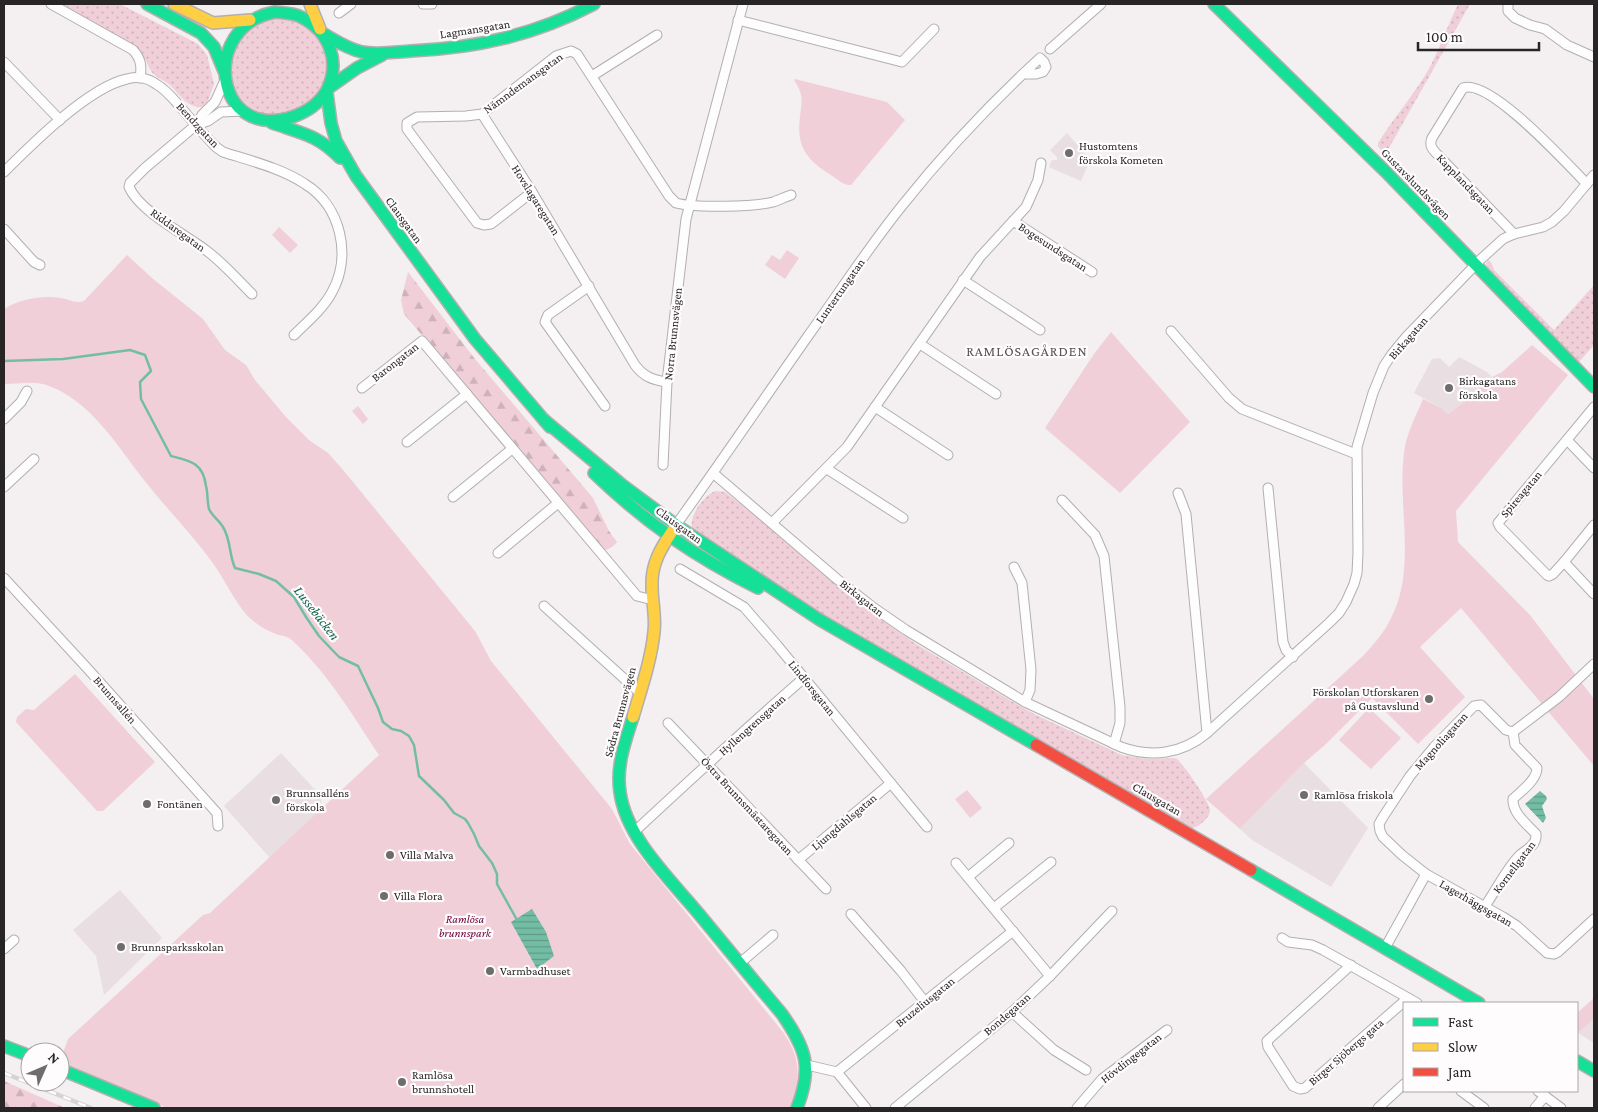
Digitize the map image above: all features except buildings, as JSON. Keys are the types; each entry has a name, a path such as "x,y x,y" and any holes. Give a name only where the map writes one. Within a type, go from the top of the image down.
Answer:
{"main road":[{"path":"147,4 201,33 214,48 232,100 243,111 262,120 290,118 305,113 321,101 328,90 333,75 334,62 330,46 310,4"},
{"path":"174,4 213,23 230,23 274,12 284,12 306,19 322,32"},
{"path":"225,76 228,52 240,29 274,4"},
{"name":"Lagmansgatan","path":"322,32 342,45 368,53 385,54 452,48 499,41 529,33 594,4"},
{"name":"Gustavslundsvägen","path":"1214,4 1380,166 1594,387"},
{"name":"Lagmansgatan","path":"328,90 357,68 385,54"},
{"name":"Clausgatan","path":"328,90 331,122 336,140 356,176"},
{"name":"Clausgatan","path":"262,120 318,138 332,149 356,176 475,339 544,420 609,487 669,536 724,570 820,620 1477,1002"},
{"name":"Clausgatan","path":"544,420 621,484 676,525 820,620"},
{"name":"Södra Brunnsvägen","path":"676,525 656,559 653,570 654,630 640,693 622,753 619,768 620,794 634,832 645,849 782,1014 796,1034 805,1054 807,1073 804,1092 798,1108"},
{"path":"4,1046 20,1052"},
{"path":"1578,1062 1594,1071"},
{"path":"70,1072 154,1108"}],"street":[{"path":"4,172 60,120 82,104 113,84 127,79 140,78 141,64 139,57 133,50 51,4"},
{"path":"339,13 351,4"},
{"path":"423,4 432,4"},
{"name":"Norra Brunnsvägen","path":"663,465 667,382 686,219 743,4"},
{"path":"1050,49 1101,4"},
{"path":"1508,4 1508,11 1515,18 1545,29 1567,45 1594,57"},
{"path":"738,20 902,62 934,29"},
{"path":"592,76 657,35"},
{"name":"Nämndemansgatan","path":"532,192 491,224 477,223 406,127 408,121 417,117 482,114 556,56 570,51 575,52 592,76 669,196 676,202 689,204"},
{"path":"4,62 60,120"},
{"name":"Luntertungatan","path":"676,525 846,282 901,207 962,135 1023,74"},
{"name":"Riddaregatan","path":"225,76 215,102 202,115 196,125 145,168 130,183 129,187 132,193 148,209 215,258 252,294"},
{"name":"Bendzgatan","path":"140,78 163,88 216,147 224,152 284,173 308,185 326,202 339,230 342,250 339,276 329,298 294,335"},
{"name":"Kapplandsgatan","path":"1514,234 1431,146 1434,135 1465,87 1474,87 1518,114 1587,184"},
{"name":"Riddaregatan","path":"196,125 208,121 221,112 243,111"},
{"name":"Hovslagaregatan","path":"482,114 532,192 639,370 649,378 667,382"},
{"name":"Bogesundsgatan","path":"772,523 827,469 846,447 920,344 963,280 986,250 1026,207 1040,176 1041,163"},
{"name":"Birkagatan","path":"713,473 837,579 890,620 943,654 1025,702 1114,744 1137,752 1160,753 1186,747 1207,734 1293,657 1339,613 1346,602 1357,574 1356,454 1358,442 1373,393 1388,360 1406,337 1503,239 1552,222 1564,211 1594,175"},
{"path":"689,204 737,206 771,202 791,195"},
{"name":"Bogesundsgatan","path":"1013,221 1092,272"},
{"path":"4,229 34,262 40,265"},
{"path":"963,280 1040,330"},
{"path":"588,286 548,315 545,322 605,406"},
{"path":"1171,331 1229,398 1242,409 1356,454"},
{"name":"Barongatan","path":"362,388 422,341 637,596 653,600"},
{"path":"920,344 996,394"},
{"path":"4,419 21,402 27,391"},
{"path":"407,442 466,394"},
{"name":"Spireagatan","path":"1594,407 1498,522 1500,527 1549,576 1564,562 1594,526"},
{"path":"875,408 948,455"},
{"path":"1567,440 1594,468"},
{"path":"454,497 512,449"},
{"path":"4,487 34,459"},
{"path":"827,469 903,518"},
{"path":"1268,488 1283,642 1286,650 1293,657"},
{"path":"1178,493 1186,514 1207,734"},
{"path":"1062,500 1096,535 1104,556 1120,707 1120,723 1114,744"},
{"path":"498,553 558,503"},
{"path":"1564,562 1594,594"},
{"path":"1014,567 1022,583 1031,670 1030,690 1025,702"},
{"name":"Lindforsgatan","path":"680,569 744,607 927,827"},
{"name":"Brunnsallén","path":"4,578 217,813 218,826"},
{"path":"544,606 640,693"},
{"path":"1513,732 1559,697 1594,664"},
{"name":"Hyllengrensgatan","path":"634,832 748,726 804,678"},
{"name":"Magnoliagatan","path":"1426,874 1383,837 1379,827 1383,817 1410,776 1434,747 1474,706 1481,705 1506,730 1513,732"},
{"name":"Östra Brunnsmästaregatan","path":"668,723 826,889"},
{"name":"Kornellgatan","path":"1485,906 1518,856 1534,844 1536,839 1536,834 1515,811 1512,804 1513,799 1537,772 1537,768 1515,745 1513,732"},
{"name":"Ljungdahlsgatan","path":"798,860 891,783"},
{"path":"968,877 1009,843"},
{"path":"994,908 1051,862"},
{"path":"956,863 1050,976"},
{"path":"1385,948 1426,874"},
{"name":"Lagerhäggsgatan","path":"1426,874 1517,926 1550,954 1558,952 1594,920"},
{"name":"Bondegatan","path":"895,1108 1012,1012 1050,976 1112,911"},
{"path":"851,914 901,971 925,1002"},
{"name":"Bruzeliusgatan","path":"837,1072 1012,931"},
{"path":"740,963 773,935"},
{"path":"1282,938 1288,942 1312,945 1415,1002"},
{"path":"4,949 14,940"},
{"name":"Birger Sjöbergs gata","path":"1351,965 1266,1041 1294,1086 1300,1089 1305,1088 1403,1002"},
{"name":"Birger Sjöbergs gata","path":"1403,1002 1408,998"},
{"path":"1012,1012 1054,1050 1086,1070"},
{"name":"Hövdingegatan","path":"1077,1108 1102,1079 1166,1030"},
{"path":"806,1065 837,1072 866,1108"},
{"path":"1378,1108 1403,1085"},
{"path":"1462,1092 1484,1108"},
{"path":"1535,1108 1542,1093 1562,1108"}],"shaded area":[{"name":"Hustomtens förskola Kometen","path":"1067,133 1090,160 1081,181 1049,167 1052,160 1057,160 1057,157 1050,150"},
{"name":"Birkagatans förskola","path":"1459,357 1487,372 1492,377 1476,393 1448,414 1414,393 1432,359 1440,358 1449,367"},
{"name":"Brunnsalléns förskola","path":"281,753 319,794 323,808 270,858 224,806"},
{"name":"Ramlösa friskola","path":"1304,763 1368,828 1331,887 1252,840 1240,829"},
{"path":"1540,791 1547,799 1542,806 1546,818 1543,823 1525,804"},
{"name":"Brunnsparksskolan","path":"120,890 162,938 104,995 96,956 73,930"},
{"path":"532,909 546,932 554,956 537,969 511,922"},
{"path":"1594,1019 1594,1043 1578,1033"}],"green space":[{"path":"55,4 120,4 198,44 207,55 214,84 208,101 202,107 188,103 170,85 151,71 136,48"},
{"path":"1458,4 1470,4 1385,155 1378,146 1378,143 1430,67"},
{"path":"278,18 297,22 312,33 323,48 327,67 323,86 312,101 297,112 278,116 259,112 244,101 233,86 229,67 233,48 244,33 259,22"},
{"path":"795,79 887,102 905,120 851,185 843,183 815,164 805,152 799,127 802,98"},
{"path":"279,227 298,245 290,253 272,235"},
{"path":"787,250 799,258 785,279 765,265 772,255 780,260"},
{"name":"Ramlösa brunnspark","path":"127,255 203,319 225,350 246,365 255,380 286,417 309,440 328,453 344,471 475,631 491,661 612,809 630,844 783,1032 794,1051 798,1069 797,1087 792,1108 167,1108 70,1065 70,1042 67,1042 68,1039 203,915 210,913 379,755 340,696 307,655 290,639 263,628 245,613 204,551 91,414 64,393 44,384 4,384 4,309 24,300 39,298 54,297 75,302 84,301"},
{"path":"1489,260 1494,270 1554,330 1594,285 1594,345 1579,362 1487,266 1486,263"},
{"path":"408,272 475,359 593,498 609,531 617,542 613,546 603,550 404,314 401,300"},
{"path":"1111,332 1190,422 1120,493 1045,428 1094,354"},
{"path":"1532,345 1568,375 1456,511 1458,542 1530,615 1594,699 1594,766 1461,608 1420,647 1465,697 1418,744 1372,698 1304,763 1240,829 1206,799 1364,655 1384,631 1398,602 1403,582 1405,561 1404,453 1409,432 1423,399 1441,408 1448,414 1476,393 1492,377 1502,372"},
{"path":"358,406 368,419 363,424 352,411"},
{"path":"715,491 725,492 886,623 916,644 1013,702 1036,715 1122,755 1146,759 1177,759 1190,775 1209,805 1210,813 1201,824 1192,828 836,623 692,530 692,519 701,502"},
{"path":"75,674 155,762 103,811 97,811 16,722 17,717 26,709 34,710"},
{"path":"1369,708 1401,738 1371,769 1339,740"},
{"path":"967,790 982,808 970,818 955,799"},
{"path":"1594,998 1594,1019 1578,1033 1578,1012"},
{"path":"4,1081 20,1088 20,1092 29,1092 65,1108 4,1108"}],"waterway":[{"name":"Lussebäcken","path":"4,361 63,359 130,350 145,355 151,371 140,382 141,399 171,456 195,464 202,472 207,489 209,509 226,532 235,568 259,574 276,581 294,597 319,636 339,657 358,666 383,722 392,729 401,731 409,736 414,745 419,776 444,800 454,813 465,819 468,823 479,846 492,863 497,874 497,884 517,920"}],"railway":[{"path":"4,1073 91,1108"}],"traffic: fast":[{"path":"147,4 201,33 214,47 224,71"},
{"path":"324,34 347,47 368,53 459,47 528,32 572,15 594,4"},
{"path":"1214,4 1386,172 1594,387"},
{"path":"275,12 298,16 319,30 330,48 333,68 327,90 312,107 292,117 266,120 246,113 232,98 226,79 226,58 235,38 251,22 275,12"},
{"path":"330,87 357,68 382,55"},
{"path":"327,93 331,123 336,141 356,176 475,339 550,427"},
{"path":"272,123 316,139 340,158"},
{"path":"544,420 621,484 676,525 820,620 1036,745"},
{"path":"594,473 633,508 671,537 713,564 758,588"},
{"path":"633,717 622,754 619,773 620,792 631,826 640,842 663,873 699,914 790,1026 802,1048 806,1069 805,1081 797,1108"},
{"path":"1251,870 1477,1002"},
{"path":"4,1046 20,1052"},
{"path":"1578,1062 1594,1071"},
{"path":"70,1073 154,1108"}],"traffic: slow":[{"path":"174,4 213,23 250,20"},
{"path":"310,4 320,29"},
{"path":"633,717 653,643 653,570 661,550 673,530"}],"traffic: jam":[{"path":"1036,745 1251,870"}],"place":[{"name":"Hustomtens förskola Kometen","path":"1069,153"},
{"name":"Birkagatans förskola","path":"1449,388"},
{"name":"Förskolan Utforskaren på Gustavslund","path":"1429,699"},
{"name":"Ramlösa friskola","path":"1304,795"},
{"name":"Brunnsalléns förskola","path":"276,800"},
{"name":"Fontänen","path":"147,804"},
{"name":"Villa Malva","path":"390,855"},
{"name":"Villa Flora","path":"384,896"},
{"name":"Brunnsparksskolan","path":"121,947"},
{"name":"Varmbadhuset","path":"490,971"},
{"name":"Ramlösa brunnshotell","path":"402,1082"}],"district":[{"name":"RAMLÖSAGÅRDEN","path":"1027,351"}]}
